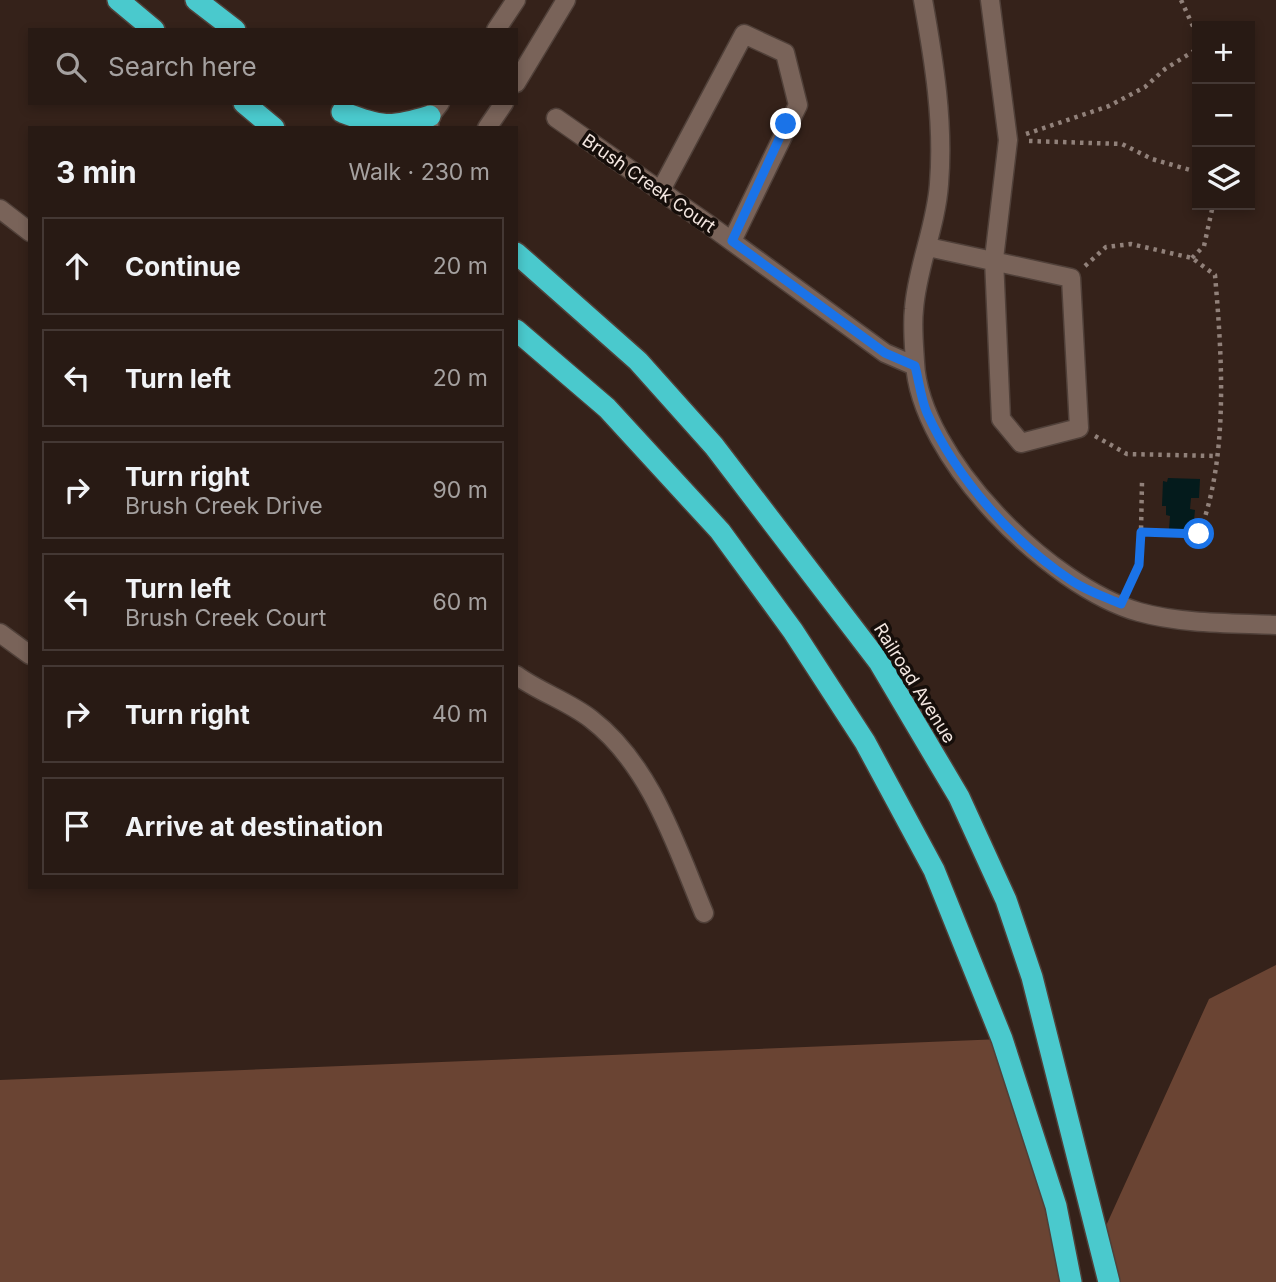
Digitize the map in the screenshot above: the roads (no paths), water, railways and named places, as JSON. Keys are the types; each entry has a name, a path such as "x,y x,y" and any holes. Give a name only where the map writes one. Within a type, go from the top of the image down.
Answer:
{"highway":[{"path":"118,0 152,28"},
{"path":"196,0 231,28"},
{"path":"246,105 272,126"},
{"path":"336,108 379,126"},
{"path":"336,108 360,126"},
{"path":"398,126 433,116"},
{"path":"518,248 547,281"},
{"name":"Railroad Avenue","path":"518,255 638,361 714,446 880,662 958,797 1006,900 1032,977 1109,1282"},
{"path":"518,332 607,408 720,531 793,631 865,742 934,870 1002,1040 1056,1206 1071,1282"}],"street":[{"path":"497,28 516,0"},
{"path":"518,80 566,0"},
{"path":"923,0 938,86 939,185 914,308 915,366 926,411 956,463 985,501 1031,551 1075,583 1138,612 1195,620 1276,625"},
{"path":"928,247 994,259 1071,278 1079,428 1021,443 1001,419 994,259 1008,140 993,1"},
{"path":"661,190 744,34 785,53 798,104 732,241"},
{"path":"488,126 502,105"},
{"name":"Brush Creek Court","path":"556,118 661,190 885,353 915,366"},
{"path":"0,209 28,230"},
{"path":"0,633 28,653"},
{"path":"518,676 590,718 621,747 645,783 671,834 704,914"}],"water":[{"path":"1168,478 1200,479 1199,498 1191,498 1190,509 1195,510 1193,530 1169,529 1170,516 1166,515 1166,506 1162,506 1163,481 1167,482"}]}
